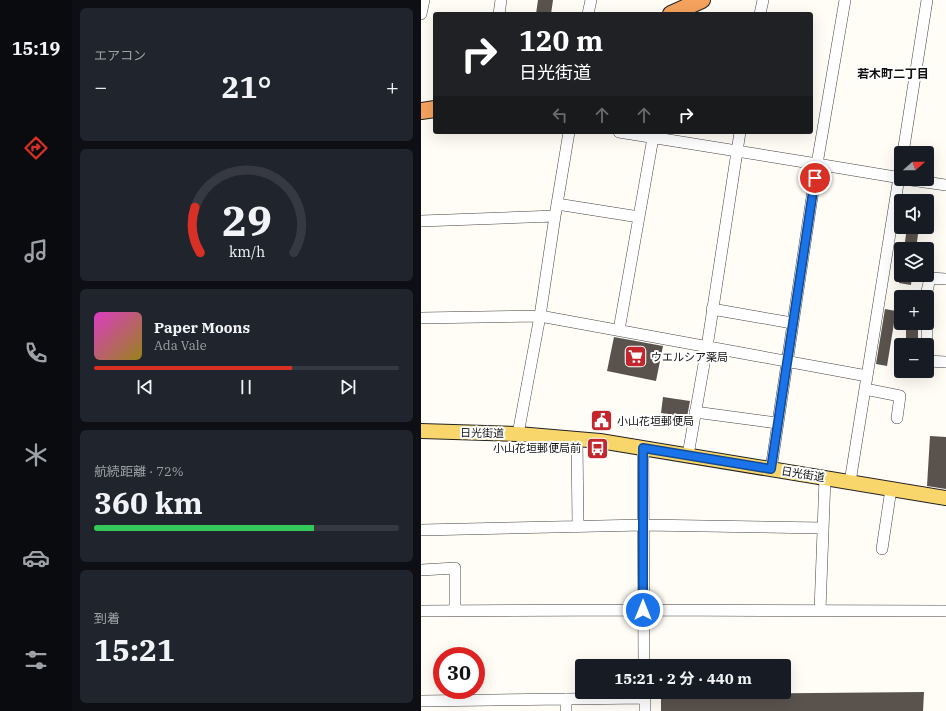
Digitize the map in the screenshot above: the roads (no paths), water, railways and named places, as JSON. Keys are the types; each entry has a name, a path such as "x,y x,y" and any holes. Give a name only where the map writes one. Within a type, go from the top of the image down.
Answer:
{"highway":[{"path":"675,12 702,0"},
{"path":"421,111 433,109"}],"main road":[{"name":"日光街道","path":"421,431 517,434 577,439 643,448 946,498"}],"street":[{"path":"421,14 424,0"},
{"path":"499,12 501,0"},
{"path":"589,12 591,0"},
{"path":"760,12 763,0"},
{"path":"771,469 817,164 845,0"},
{"path":"904,146 927,0"},
{"path":"517,434 540,316 569,134"},
{"path":"642,134 894,178"},
{"path":"688,456 707,347 740,134"},
{"path":"619,330 653,135"},
{"path":"934,184 946,186"},
{"path":"850,482 900,186"},
{"path":"557,204 639,217"},
{"path":"421,221 555,216"},
{"path":"927,338 927,291 930,278 946,279"},
{"path":"712,309 793,323"},
{"path":"421,318 540,316 867,376"},
{"path":"934,361 946,362"},
{"path":"865,389 900,396 897,418"},
{"path":"695,412 777,422"},
{"path":"577,439 578,526"},
{"path":"643,448 644,659"},
{"path":"820,610 825,478"},
{"path":"882,549 891,489"},
{"path":"421,530 644,525 823,528"},
{"path":"421,570 455,568 455,611"},
{"path":"421,611 946,611"},
{"path":"566,699 566,711"},
{"path":"421,701 575,699"},
{"path":"645,699 645,711"}],"place":[{"name":"ウエルシア薬局","path":"635,357"},
{"name":"小山花垣郵便局","path":"601,421"},
{"name":"小山花垣郵便局前","path":"597,448"}],"district":[{"name":"若木町二丁目","path":"893,73"}]}
